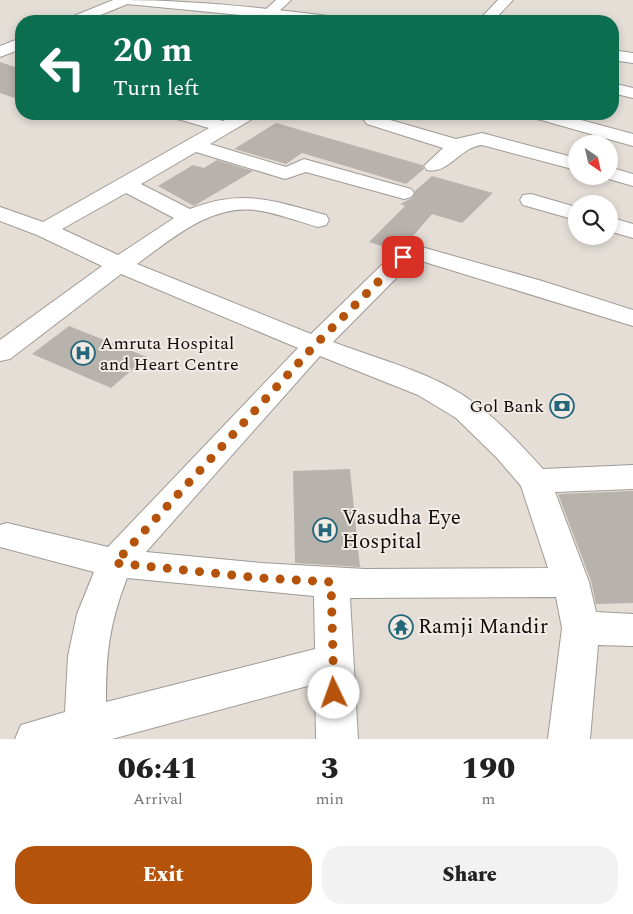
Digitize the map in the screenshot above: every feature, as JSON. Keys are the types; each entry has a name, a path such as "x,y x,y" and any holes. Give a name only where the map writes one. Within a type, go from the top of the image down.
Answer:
{"street":[{"path":"89,15 126,0 286,15"},
{"path":"269,13 284,0"},
{"path":"491,15 506,0"},
{"path":"0,52 15,46"},
{"path":"619,56 633,58"},
{"path":"619,90 633,93"},
{"path":"200,120 224,127"},
{"path":"45,230 237,120"},
{"path":"373,120 458,146"},
{"path":"561,120 633,140"},
{"path":"434,166 458,146 472,139 482,139 568,162"},
{"path":"194,146 285,173 304,165 404,193"},
{"path":"618,176 633,180"},
{"path":"125,184 190,218"},
{"path":"530,200 568,212"},
{"path":"0,352 119,266 190,218 221,206 248,203 318,220"},
{"path":"0,214 45,230 119,266 315,345 428,388 466,411 508,450 535,481 572,582 581,628 569,739"},
{"path":"618,227 633,231"},
{"path":"86,733 87,656 95,614 115,563 315,345 403,257 411,251 533,286 633,318"},
{"path":"535,481 633,477"},
{"path":"2,541 115,563 261,578 364,584 572,582"},
{"path":"331,582 337,739"},
{"path":"581,628 633,630"},
{"path":"36,739 86,733 333,662"}],"building":[{"path":"0,62 15,67 15,98 0,93"},
{"path":"276,123 422,165 424,169 406,184 302,153 286,164 234,149"},
{"path":"217,160 253,171 194,206 158,186 193,165 204,168"},
{"path":"432,176 493,193 462,223 432,214 407,243 395,250 369,242 405,206 400,204 412,198 415,191"},
{"path":"69,326 147,357 111,388 32,354"},
{"path":"350,469 360,567 295,563 293,471"},
{"path":"633,491 633,603 596,604 591,581 558,494"}],"place":[{"name":"Amruta Hospital and Heart Centre","path":"83,353"},
{"name":"Gol Bank","path":"562,406"},
{"name":"Vasudha Eye Hospital","path":"325,530"},
{"name":"Ramji Mandir","path":"401,627"}],"route":[{"path":"334,693 331,582 261,578 115,563 315,345 403,257"}]}
